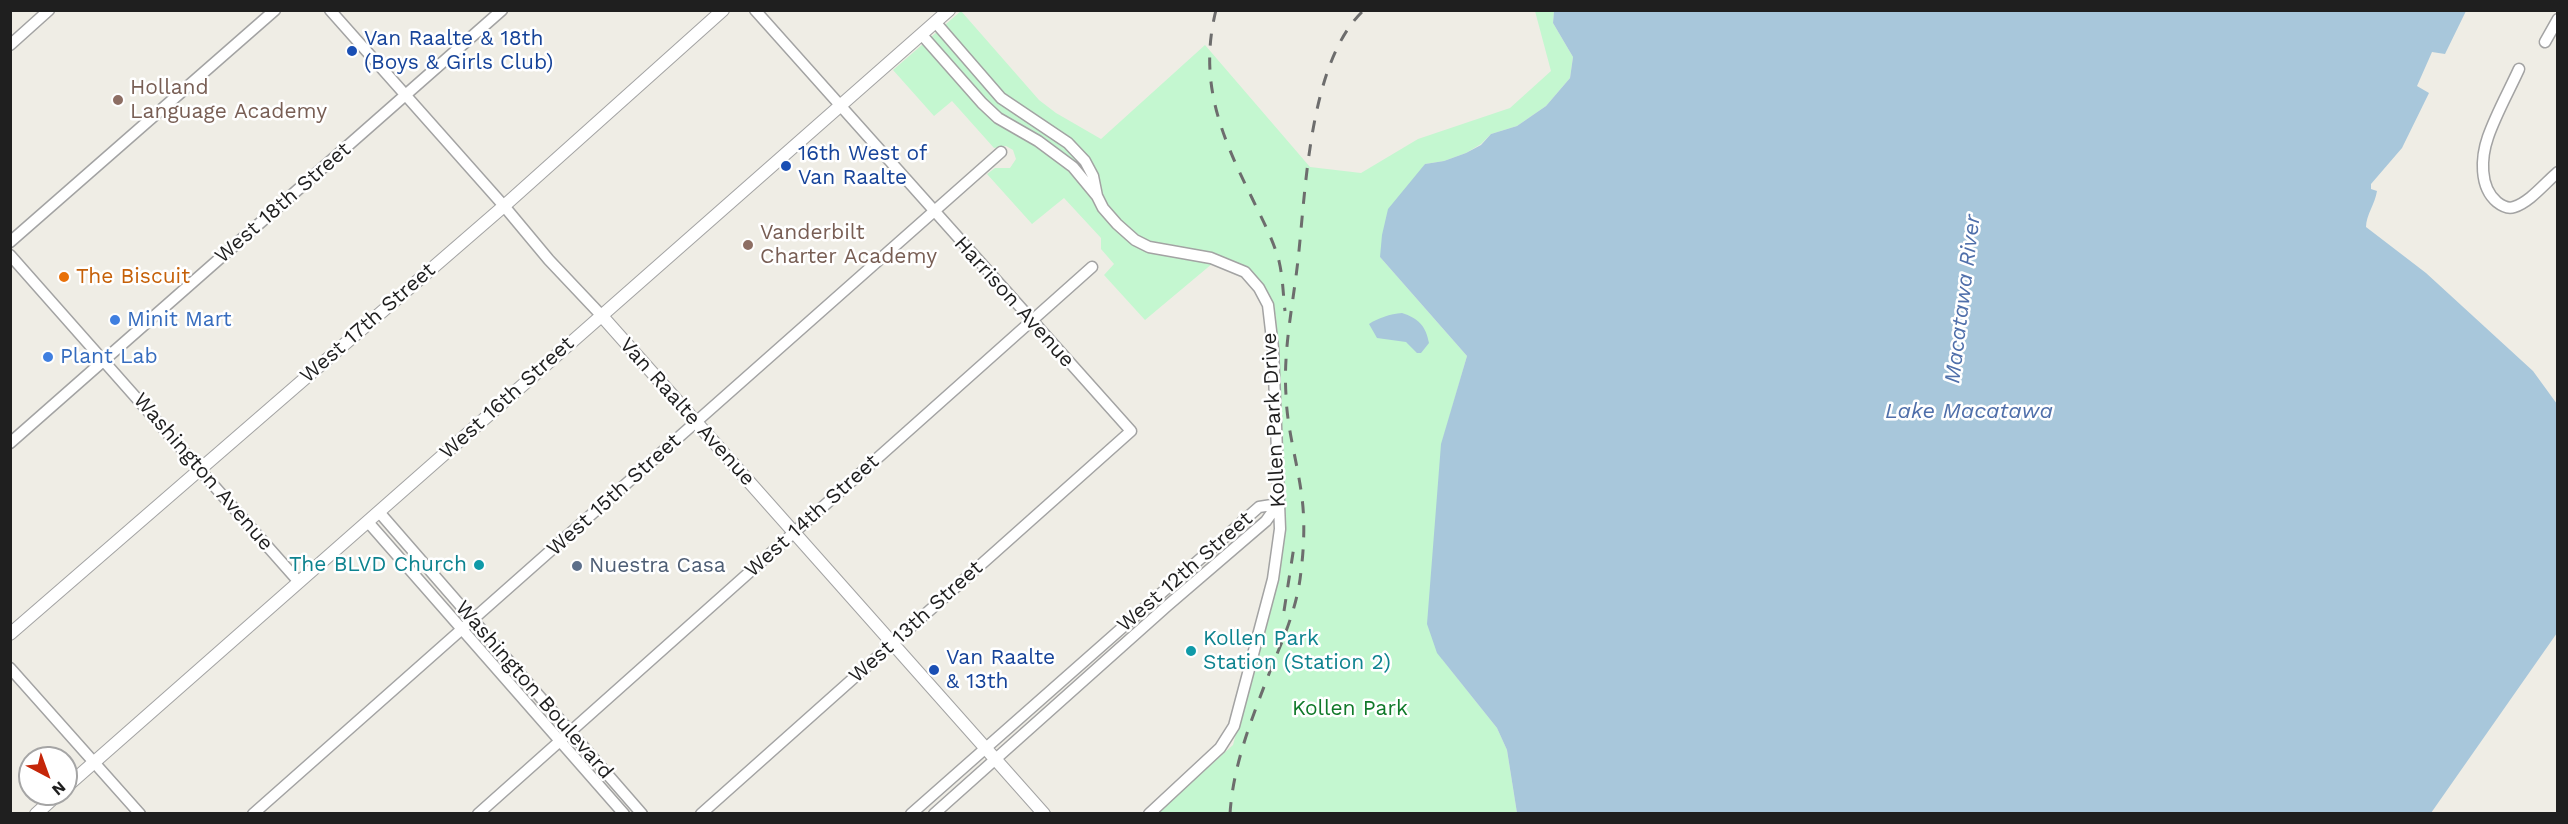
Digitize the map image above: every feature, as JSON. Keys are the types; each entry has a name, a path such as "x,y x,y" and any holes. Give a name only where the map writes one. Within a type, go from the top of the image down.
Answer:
{"street":[{"path":"10,45 49,10"},
{"path":"10,242 275,10"},
{"name":"Van Raalte Avenue","path":"330,10 549,260 696,421 1044,813"},
{"name":"West 18th Street","path":"10,443 502,10"},
{"name":"West 17th Street","path":"10,634 504,206 723,10"},
{"name":"Harrison Avenue","path":"755,10 1131,431"},
{"name":"West 16th Street","path":"78,776 949,10"},
{"path":"2545,42 2558,19"},
{"name":"Kollen Park Drive","path":"936,23 1001,99 1068,143 1085,161 1093,176 1097,196"},
{"name":"Kollen Park Drive","path":"922,35 998,118 1073,167 1097,196 1103,208 1135,240 1149,247 1211,258 1245,272 1259,288 1268,305 1273,348 1279,545 1273,579 1234,726 1225,742 1149,813"},
{"path":"2519,69 2488,138 2483,171 2488,192 2504,206 2511,208 2520,204 2558,172"},
{"name":"West 15th Street","path":"253,813 1001,152"},
{"name":"Washington Avenue","path":"10,255 299,582"},
{"name":"West 14th Street","path":"478,813 1092,267"},
{"name":"West 13th Street","path":"701,813 1131,431"},
{"name":"West 12th Street","path":"911,813 1259,507 1278,504"},
{"name":"West 12th Street","path":"934,813 1266,521 1278,504"},
{"name":"Washington Boulevard","path":"379,512 642,813"},
{"name":"Washington Boulevard","path":"368,522 624,813"},
{"path":"10,668 140,813"}],"green space":[{"name":"Kollen Park","path":"961,11 1039,100 1056,113 1101,139 1205,45 1310,167 1361,173 1418,139 1510,108 1551,71 1535,11 1554,11 1553,23 1573,57 1570,78 1546,106 1517,126 1491,134 1481,144 1466,153 1444,161 1425,164 1380,257 1467,356 1442,443 1442,659 1497,728 1507,750 1517,813 1157,813 1233,745 1281,566 1283,506 1276,316 1257,277 1242,265 1219,258 1145,320 1104,275 1114,264 1101,249 1101,238 1064,198 1032,224 987,174 995,168 1010,168 1016,159 1013,150 1006,146 994,148 952,101 934,116 893,70"}],"water":[{"name":"Lake Macatawa","path":"1554,11 2466,11 2445,54 2432,52 2417,86 2429,93 2402,148 2371,184 2371,189 2377,191 2366,227 2426,273 2533,371 2557,404 2557,633 2431,813 1517,813 1507,750 1497,728 1437,653 1427,624 1441,444 1467,356 1380,257 1388,209 1425,164 1444,161 1466,153 1481,145 1491,134 1517,126 1546,106 1570,78 1573,57 1553,23"},
{"path":"1402,313 1417,320 1426,332 1429,343 1421,353 1417,353 1406,342 1377,338 1369,324 1393,314"}],"railway":[{"path":"1216,10 1211,36 1210,61 1211,85 1216,107 1231,152 1277,253 1285,311"},
{"path":"1230,814 1240,757 1290,619 1301,571 1304,534 1303,507 1290,434 1285,378 1313,128 1321,93 1332,61 1346,32 1364,10"},
{"path":"1284,611 1295,540"}],"place":[{"name":"Van Raalte & 18th (Boys & Girls Club)","path":"352,51"},
{"name":"Holland Language Academy","path":"118,100"},
{"name":"16th West of Van Raalte","path":"786,166"},
{"name":"Vanderbilt Charter Academy","path":"748,245"},
{"name":"The Biscuit","path":"64,277"},
{"name":"Minit Mart","path":"115,320"},
{"name":"Plant Lab","path":"48,357"},
{"name":"The BLVD Church","path":"479,565"},
{"name":"Nuestra Casa","path":"577,566"},
{"name":"Kollen Park Station (Station 2)","path":"1191,651"},
{"name":"Van Raalte & 13th","path":"934,670"}],"water label":[{"name":"Macatawa River","path":"1963,299"}]}
